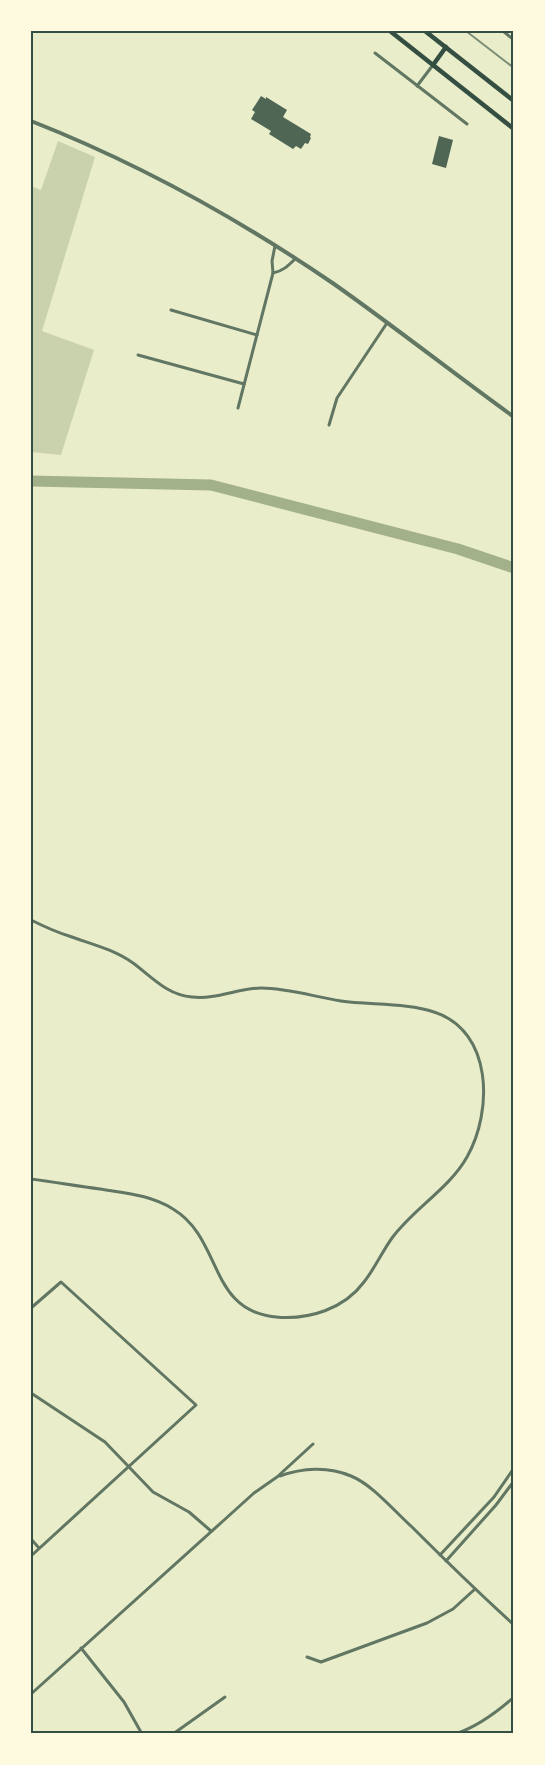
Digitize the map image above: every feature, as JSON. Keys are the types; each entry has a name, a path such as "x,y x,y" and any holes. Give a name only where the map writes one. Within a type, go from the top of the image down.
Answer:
{"main road":[{"path":"390,31 514,129"},
{"path":"425,31 514,101"},
{"path":"433,65 446,48"}],"street":[{"path":"503,31 514,40"},
{"path":"375,53 466,124"},
{"path":"417,86 433,65"},
{"path":"31,121 160,179 275,246 387,323 514,417"},
{"path":"238,408 273,273 272,260 275,246"},
{"path":"273,273 281,271 295,259"},
{"path":"171,310 257,335"},
{"path":"329,425 337,398 387,323"},
{"path":"138,355 244,384"},
{"path":"31,920 59,933 112,951 132,963 159,984 181,995 205,997 264,988 286,990 333,1000 413,1008 433,1012 451,1021 473,1044 481,1065 484,1089 477,1131 471,1150 460,1168 403,1224 356,1292 344,1302 330,1309 310,1315 289,1317 267,1316 246,1307 237,1300 223,1283 198,1231 182,1215 162,1203 138,1196 31,1179"},
{"path":"31,1308 61,1282 196,1404 31,1556"},
{"path":"31,1393 105,1442 153,1492 189,1512 211,1531"},
{"path":"31,1694 211,1531 277,1477 313,1444"},
{"path":"440,1555 494,1497 514,1468"},
{"path":"277,1477 312,1470 336,1471 351,1476 371,1489 514,1625"},
{"path":"446,1561 512,1488 514,1481"},
{"path":"31,1539 39,1548"},
{"path":"308,1658 320,1662 427,1623 453,1609 475,1589"},
{"path":"81,1648 124,1702 142,1734"},
{"path":"174,1734 224,1697"},
{"path":"455,1734 496,1713 514,1697"}],"green space":[{"path":"58,141 95,157 42,331 94,350 61,455 31,452 31,186 41,190"}],"building":[{"path":"261,96 287,110 283,117 311,134 308,144 305,143 301,149 296,146 293,149 269,134 271,131 251,119 255,112 252,110"},
{"path":"439,136 453,140 446,168 432,164"}],"waterway":[{"path":"31,481 211,485 458,549 514,568"}],"railway":[{"path":"466,31 514,68"}]}
